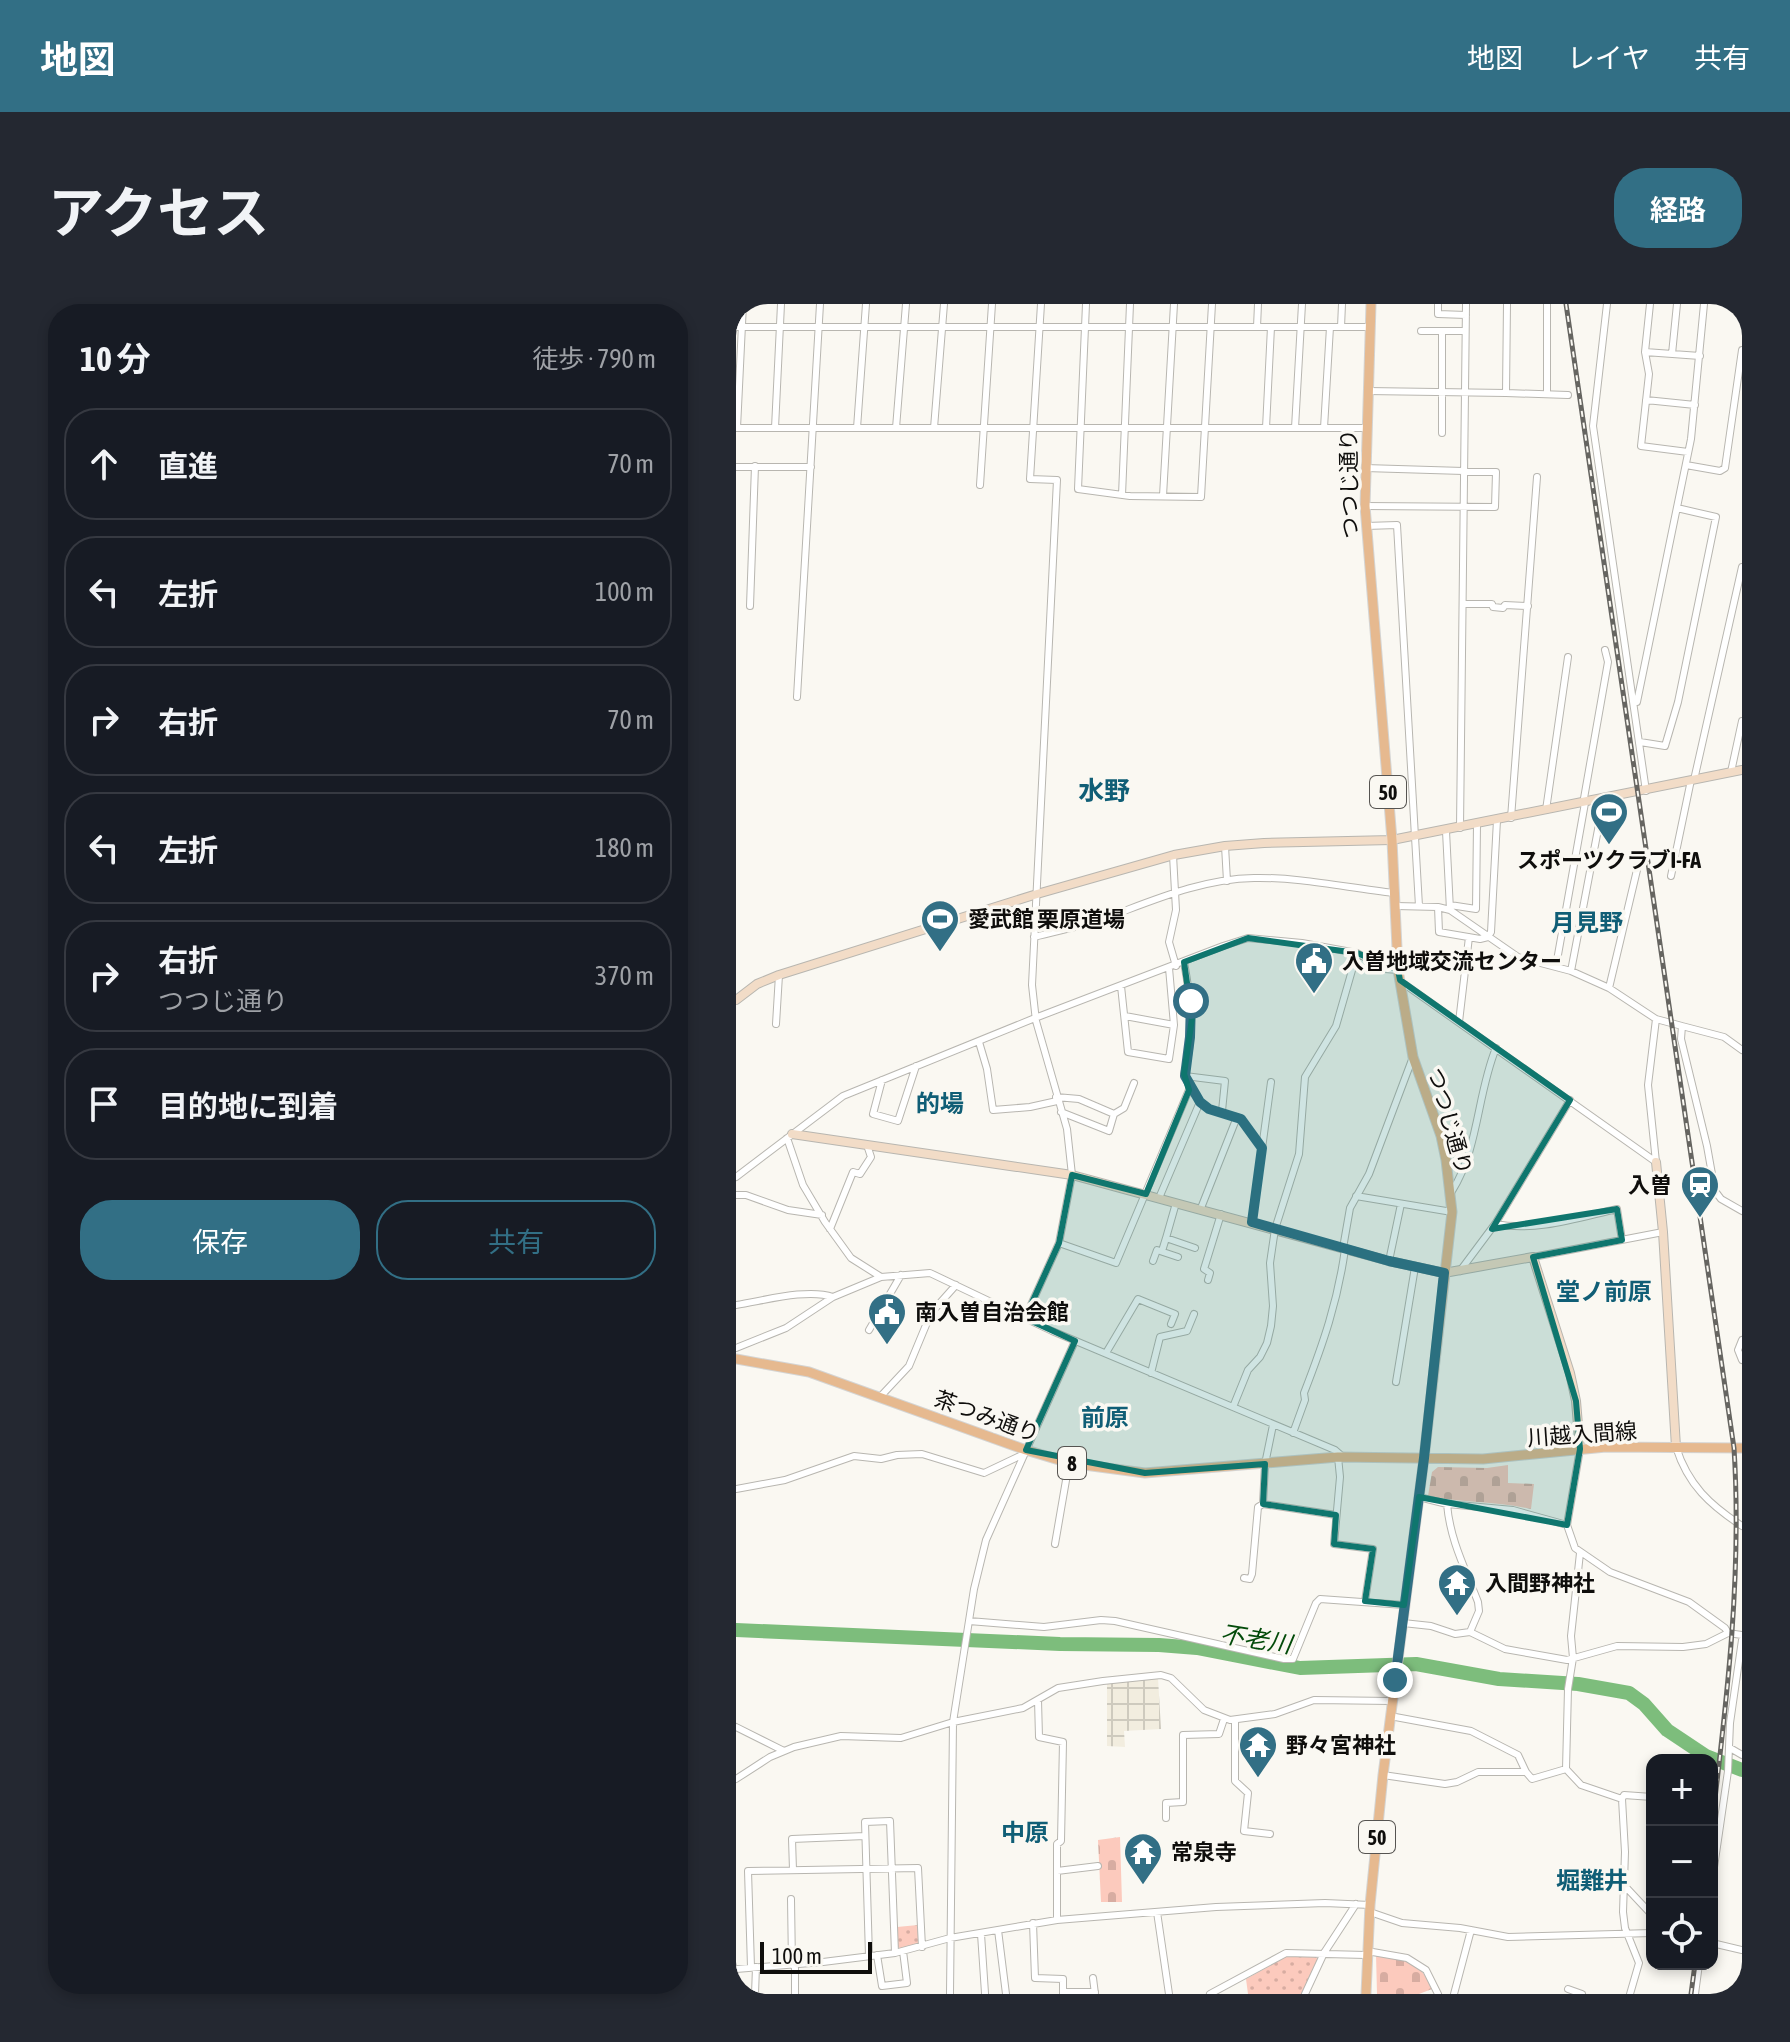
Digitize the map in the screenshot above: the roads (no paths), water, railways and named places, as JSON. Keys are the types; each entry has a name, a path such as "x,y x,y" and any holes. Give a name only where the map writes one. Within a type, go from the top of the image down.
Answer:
{"main road":[{"name":"つつじ通り","path":"1366,1994 1370,1908 1383,1775 1452,1212 1452,1191 1441,1136 1413,1057 1399,975 1392,840 1365,506 1371,304"},
{"name":"茶つみ通り","path":"736,1359 809,1372 1025,1452 1069,1463 1145,1473 1340,1457 1424,1458"},
{"name":"川越入間線","path":"1424,1458 1483,1459 1629,1446 1742,1448"}],"street":[{"path":"743,304 739,328 737,428 1366,428"},
{"path":"775,428 781,304"},
{"path":"797,697 820,304"},
{"path":"857,428 866,304"},
{"path":"896,428 906,304"},
{"path":"934,428 944,304"},
{"path":"980,485 992,304"},
{"path":"1025,1318 1059,1243 1072,1175 1067,1129 1035,1018 1032,985 1057,480 1030,479 1041,304"},
{"path":"1086,304 1078,489 1122,495 1201,497 1212,304"},
{"path":"1122,495 1130,304"},
{"path":"1163,496 1174,304"},
{"path":"1257,327 1258,304"},
{"path":"1295,428 1302,304"},
{"path":"1341,327 1342,304"},
{"path":"1438,304 1438,314 1466,315"},
{"path":"1460,828 1466,304"},
{"path":"1506,393 1507,304"},
{"path":"1547,304 1547,394"},
{"path":"1607,304 1593,426 1646,791"},
{"path":"1650,304 1645,352 1649,374 1641,446 1688,452"},
{"path":"1672,354 1677,304"},
{"path":"1635,707 1686,465 1704,304"},
{"path":"1266,428 1271,327"},
{"path":"1324,428 1330,327"},
{"path":"739,328 1370,327"},
{"path":"1421,331 1465,331"},
{"path":"1442,331 1442,433"},
{"path":"1686,465 1720,471 1725,468 1742,350"},
{"path":"1645,352 1700,356"},
{"path":"1367,391 1568,395"},
{"path":"1646,400 1695,405"},
{"path":"750,606 755,466"},
{"path":"736,467 811,467"},
{"path":"1365,468 1496,472 1495,507 1365,506"},
{"path":"1511,818 1537,477"},
{"path":"1640,742 1665,746 1678,702 1716,517 1677,508"},
{"path":"1366,526 1397,525 1419,906"},
{"path":"1671,876 1742,567"},
{"path":"1463,604 1492,604 1493,607 1503,608 1505,605 1528,606"},
{"path":"1556,966 1608,662 1605,650"},
{"path":"1546,810 1568,657"},
{"path":"1731,772 1742,721"},
{"path":"736,1000 757,984 779,975 1173,855 1225,846 1392,840 1742,770"},
{"path":"1571,971 1604,798"},
{"path":"1488,937 1491,932 1497,820"},
{"path":"1396,906 1476,909 1477,824"},
{"path":"1446,831 1450,908 1488,937 1518,957 1571,971 1609,988 1656,1019 1724,1037 1742,1050"},
{"path":"1225,846 1227,881"},
{"path":"1121,986 1128,1052 1169,1059 1174,1025 1169,942 1176,910 1173,855"},
{"path":"1609,988 1637,870"},
{"path":"1034,937 1097,921 1174,892 1227,881 1277,879 1394,893"},
{"path":"1438,907 1439,932 1488,937"},
{"path":"1459,1022 1469,937"},
{"path":"736,1177 843,1096 1035,1018 1248,938 1302,943 1357,953 1399,975 1459,1022 1656,1162"},
{"path":"1233,1407 1248,1370 1267,1343 1271,1326 1270,1263 1275,1229 1299,1154 1305,1077 1336,1026 1357,953"},
{"path":"1184,962 1192,1018 1185,1076 1200,1102 1209,1109 1237,1117 1245,1123 1262,1148"},
{"path":"776,1024 779,975"},
{"path":"1125,1016 1174,1025"},
{"path":"1656,1019 1648,1085 1663,1232 1676,1447 1688,1477 1699,1493 1742,1526"},
{"path":"1682,1026 1681,1039 1715,1191 1721,1199 1742,1211"},
{"path":"979,1042 993,1110 1030,1107 1056,1099 1079,1099 1114,1114"},
{"path":"1452,1191 1462,1173 1479,1115 1487,1069 1496,1048"},
{"path":"1293,1433 1340,1289 1346,1223 1356,1196 1369,1174 1413,1057"},
{"path":"882,1080 873,1114 898,1121 916,1066"},
{"path":"1185,1076 1225,1081 1222,1111"},
{"path":"1252,1222 1271,1082"},
{"path":"1061,1112 1109,1131 1114,1114 1124,1108 1134,1083"},
{"path":"1059,1243 1116,1263 1191,1085"},
{"path":"1460,1271 1495,1224 1570,1100"},
{"path":"1159,1198 1200,1102"},
{"path":"1201,1208 1237,1117"},
{"path":"789,1136 1072,1175 1389,1261 1444,1273 1663,1232"},
{"path":"789,1136 803,1185 830,1229 851,1258 881,1277"},
{"path":"830,1229 853,1172 860,1174 871,1157 867,1145"},
{"path":"736,1195 746,1195 788,1210 822,1215"},
{"path":"1356,1196 1452,1212"},
{"path":"1162,1251 1176,1202"},
{"path":"1389,1261 1401,1204"},
{"path":"1495,1224 1534,1227 1617,1209 1622,1240"},
{"path":"1208,1280 1210,1273 1204,1269 1221,1214"},
{"path":"1166,1238 1195,1248"},
{"path":"1153,1261 1157,1250 1178,1257"},
{"path":"1533,1257 1576,1401 1580,1449 1567,1525 1575,1548 1610,1572 1689,1602 1728,1633 1742,1637 1718,1840"},
{"path":"1396,1382 1415,1267"},
{"path":"736,1348 786,1328 833,1297 881,1277 930,1273 1075,1341 1335,1450 1340,1457 1340,1477 1334,1544 1373,1549 1365,1601"},
{"path":"869,1330 901,1275"},
{"path":"880,1397 909,1366 931,1313 956,1285"},
{"path":"736,1305 810,1294 833,1297"},
{"path":"1106,1353 1138,1299 1175,1314 1171,1324"},
{"path":"1151,1373 1160,1337 1187,1331 1194,1314"},
{"path":"1742,1340 1738,1350 1742,1360"},
{"path":"950,1994 953,1722 963,1650 986,1540 1075,1341"},
{"path":"1263,1504 1265,1464 1273,1425"},
{"path":"737,1490 785,1480 846,1457 881,1459 922,1454 984,1473 1025,1452"},
{"path":"1055,1544 1069,1463"},
{"path":"1419,1497 1447,1504 1513,1510 1567,1525"},
{"path":"1244,1578 1250,1579 1252,1574 1258,1507 1263,1504 1336,1515"},
{"path":"1447,1504 1449,1529 1455,1549 1478,1602 1479,1611 1470,1632"},
{"path":"1580,1553 1571,1636 1573,1658 1568,1689 1566,1769 1581,1785 1622,1799"},
{"path":"969,1621 1044,1627 1115,1621 1202,1643 1293,1659 1320,1599 1404,1605"},
{"path":"1403,1623 1431,1626 1455,1634 1470,1632 1505,1649 1567,1660 1617,1646 1691,1646 1716,1640 1728,1633"},
{"path":"736,1779 784,1751 841,1736 901,1738 953,1722 1023,1708 1058,1688 1080,1683 1161,1675 1176,1681 1204,1710 1224,1719 1235,1720 1275,1714 1314,1700 1392,1701"},
{"path":"1038,1700 1039,1737 1063,1742 1061,1841 1057,1844 1057,1920"},
{"path":"1390,1716 1471,1731 1518,1755 1526,1772 1536,1779 1566,1769"},
{"path":"1166,1818 1166,1803 1183,1802 1183,1735 1219,1734 1224,1719"},
{"path":"1235,1720 1235,1781 1248,1793 1244,1831 1270,1834"},
{"path":"1730,1723 1742,1725"},
{"path":"736,1727 784,1751"},
{"path":"1730,1750 1742,1755"},
{"path":"1383,1775 1445,1784 1478,1772 1526,1772"},
{"path":"1630,1994 1639,1963 1626,1933 1622,1899 1625,1852 1622,1799 1624,1795 1646,1797"},
{"path":"890,1821 892,1868 899,1952 907,1983 882,1986 873,1956 865,1822 890,1821"},
{"path":"793,1870 792,1839 865,1836"},
{"path":"1057,1871 1098,1866"},
{"path":"755,1994 748,1871 918,1868 922,1947"},
{"path":"1622,1883 1646,1909"},
{"path":"791,1899 795,1994"},
{"path":"736,1969 873,1956 950,1938 1057,1920 1291,1903 1356,1904 1413,1925 1508,1937 1646,1933"},
{"path":"1305,1994 1324,1953 1356,1904"},
{"path":"1157,1912 1169,1994"},
{"path":"1033,1923 1035,1978 1063,1979 1063,1993 1095,1993 1093,1978"},
{"path":"998,1930 1006,1994"},
{"path":"1454,1994 1471,1930"},
{"path":"981,1934 985,1993"},
{"path":"1718,1944 1742,1950"},
{"path":"1210,1994 1286,1953 1367,1953 1407,1958 1426,1970 1438,1994"},
{"path":"1695,1994 1698,1970"},
{"path":"1568,1989 1582,1994"}],"waterway":[{"name":"不老川","path":"736,1630 1060,1644 1159,1645 1197,1648 1300,1668 1416,1664 1499,1679 1578,1684 1629,1693 1644,1704 1667,1730 1706,1756 1742,1770"}],"railway":[{"path":"1566,304 1734,1448 1735,1590 1718,1771"},
{"path":"1691,1994 1694,1970"}],"place":[{"name":"スポーツクラブI-FA","path":"1609,846"},
{"name":"愛武館 栗原道場","path":"940,953"},
{"name":"入曽地域交流センター","path":"1314,995"},
{"name":"入曽","path":"1700,1219"},
{"name":"南入曽自治会館","path":"887,1346"},
{"name":"入間野神社","path":"1457,1617"},
{"name":"野々宮神社","path":"1258,1779"},
{"name":"常泉寺","path":"1143,1886"}],"district":[{"name":"水野","path":"1104,791"},
{"name":"月見野","path":"1587,922"},
{"name":"的場","path":"940,1103"},
{"name":"堂ノ前原","path":"1604,1291"},
{"name":"前原","path":"1105,1417"},
{"name":"中原","path":"1025,1832"},
{"name":"堀難井","path":"1592,1880"}]}
